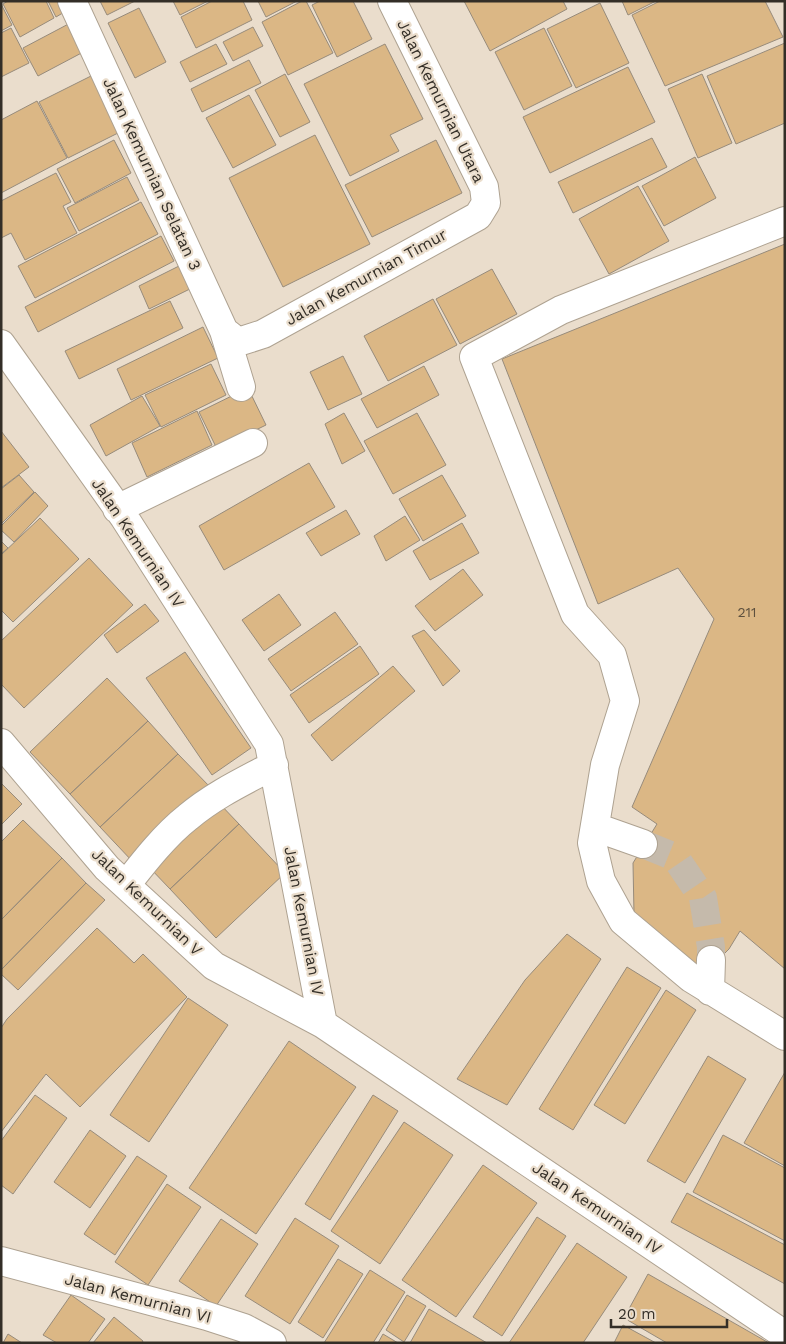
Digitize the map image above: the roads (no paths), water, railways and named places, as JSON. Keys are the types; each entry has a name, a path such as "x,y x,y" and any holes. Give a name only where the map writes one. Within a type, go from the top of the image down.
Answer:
{"street":[{"name":"Jalan Kemurnian Selatan 3","path":"72,1 231,336 242,387"},
{"name":"Jalan Kemurnian Utara","path":"392,1 484,187 486,203"},
{"name":"Jalan Kemurnian Timur","path":"231,336 263,334 478,216 486,203"},
{"path":"785,221 561,310 474,357 575,614 612,655 625,701 605,765 592,843 601,881 623,921 691,978 785,1036"},
{"name":"Jalan Kemurnian IV","path":"1,344 118,509 269,744 324,1024 785,1335"},
{"path":"118,509 253,443"},
{"name":"Jalan Kemurnian V","path":"1,742 107,868 214,966 324,1024"},
{"path":"126,885 145,860 187,818 214,797 274,765"},
{"path":"595,827 643,844"},
{"path":"710,991 711,960"},
{"path":"755,1018 785,1029"},
{"name":"Jalan Kemurnian VI","path":"1,1261 207,1316 244,1328 272,1343"}],"tunnel":[{"path":"643,844 675,857 703,898 711,947 711,960"}]}
